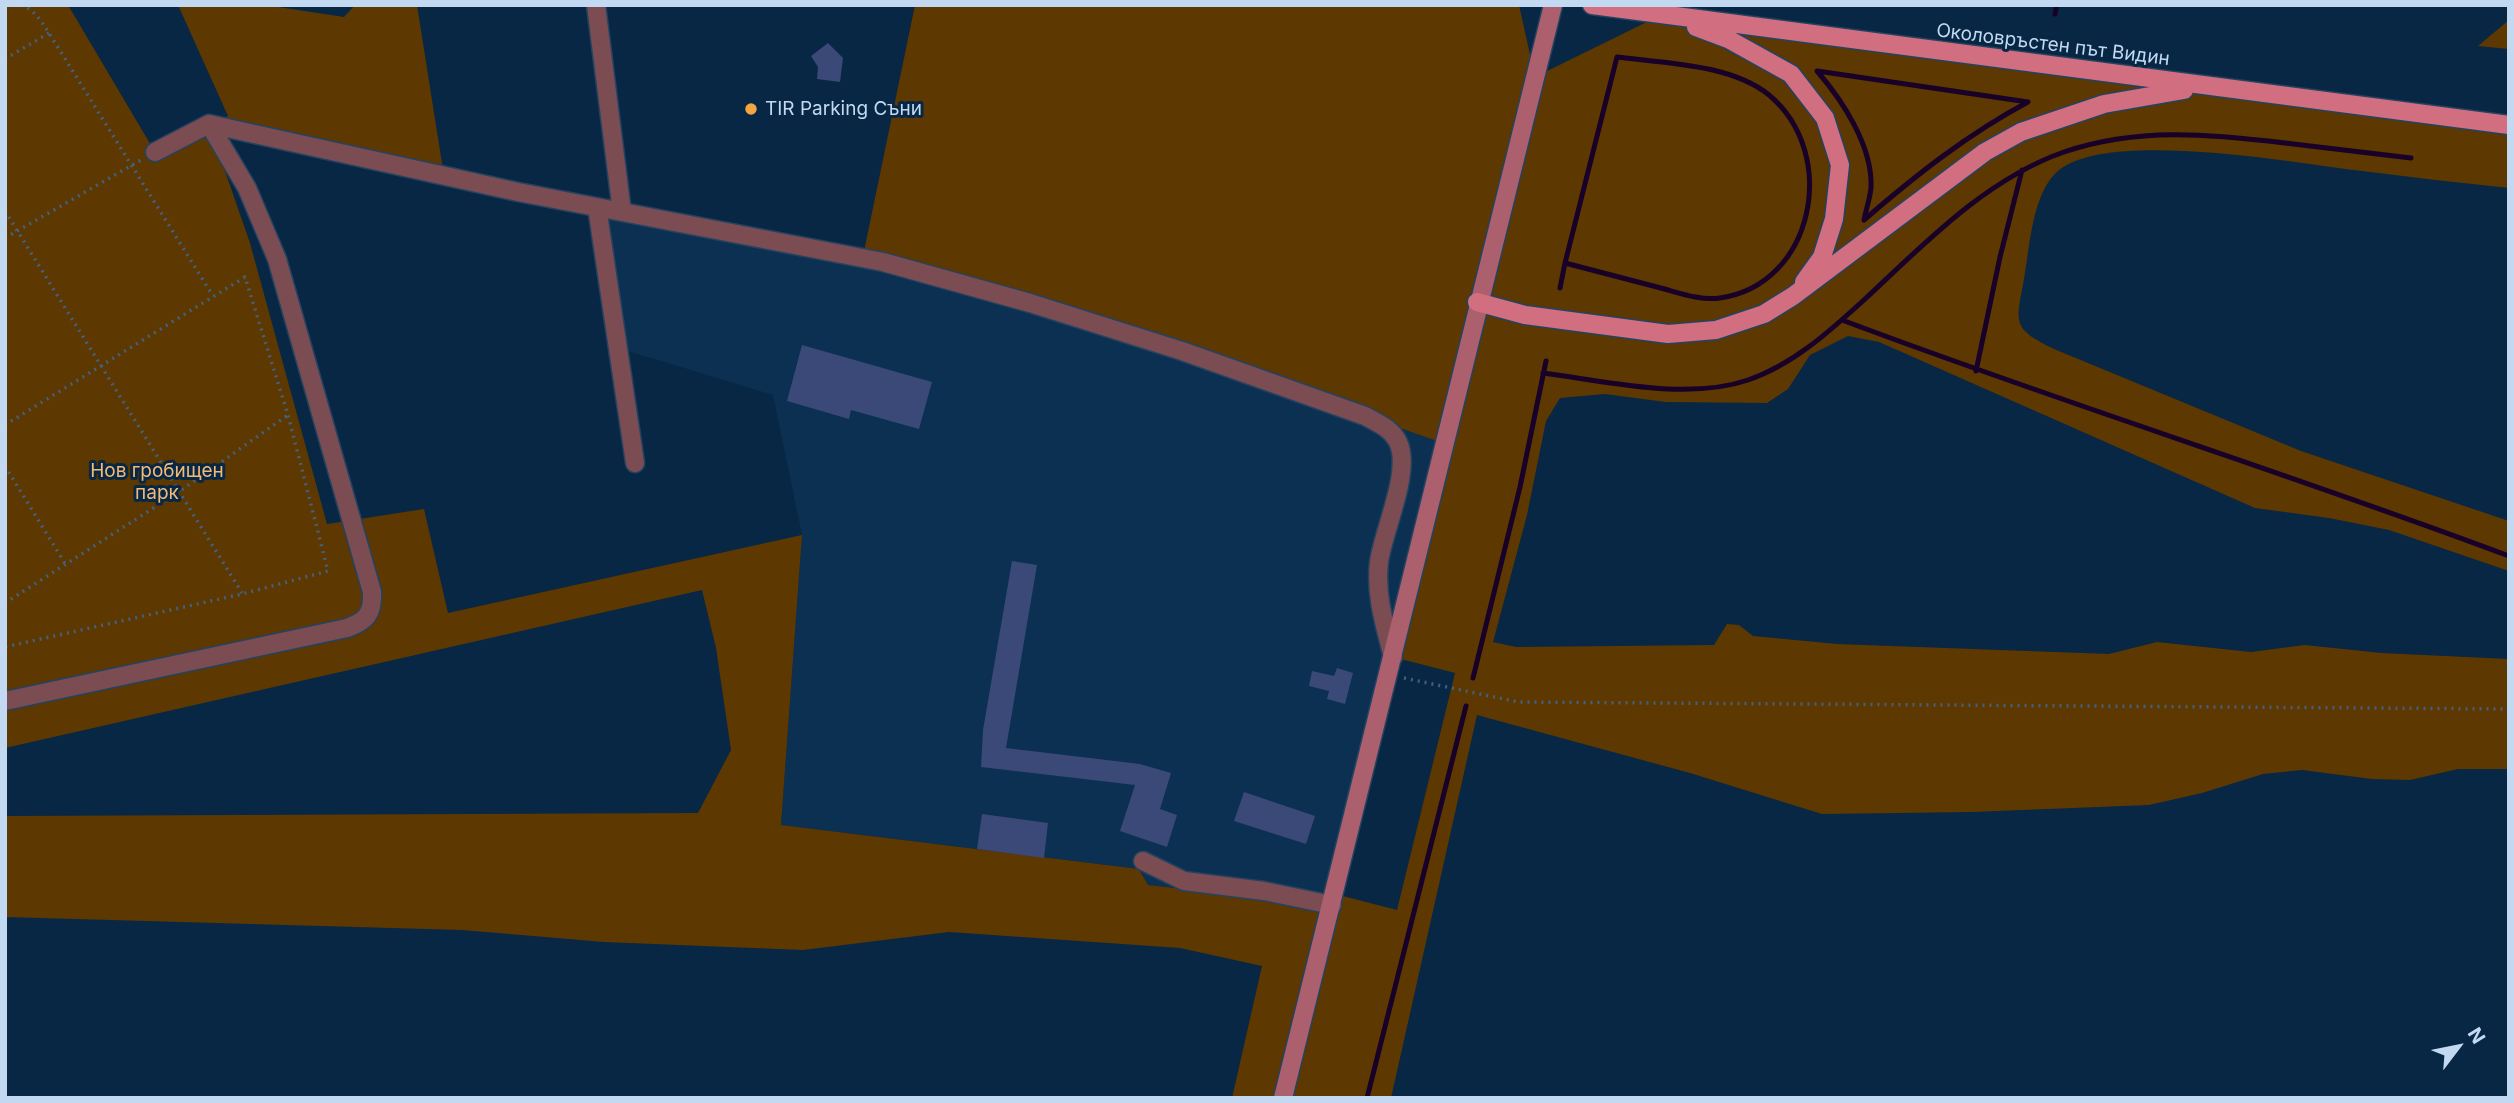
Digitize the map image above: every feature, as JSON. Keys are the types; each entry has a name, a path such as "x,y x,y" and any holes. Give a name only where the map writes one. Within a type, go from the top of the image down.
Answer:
{"main road":[{"path":"1283,1098 1477,302 1553,5"},
{"name":"Околовръстен път Видин","path":"1592,5 2509,125"},
{"path":"1661,15 1728,39 1791,74 1825,118 1840,165 1834,219 1822,257 1793,296"},
{"path":"1477,302 1525,315 1668,334 1716,330 1764,314 1793,296 1985,152 2021,132 2104,104 2210,86"}],"street":[{"path":"596,5 622,212"},
{"path":"155,152 209,124 519,192 883,261 1030,303 1182,351 1365,416 1385,427 1398,442 1402,457 1400,481 1379,562 1378,584 1390,666"},
{"path":"5,701 347,628 360,623 371,612 373,592 278,259 247,188 209,124"},
{"path":"597,207 635,463"},
{"path":"1143,861 1184,881 1264,891 1332,905"}],"path":[{"path":"20,5 37,15 50,33 213,297"},
{"path":"5,59 50,33"},
{"path":"5,238 155,152"},
{"path":"5,211 242,594"},
{"path":"5,425 245,277 288,415 328,571 242,594 5,647"},
{"path":"5,603 180,491 288,415"},
{"path":"5,466 66,565"},
{"path":"1390,666 1518,702 2509,709"}],"shaded area":[{"path":"597,207 861,256 1443,443 1332,905 1148,885 1139,869 781,825 802,535 773,395 618,348"}],"green space":[{"name":"Нов гробищен парк","path":"5,5 68,5 155,152 209,125 250,243 327,524 424,509 448,613 802,535 781,825 1139,869 1148,885 1332,905 1335,894 1397,910 1455,673 1393,657 1443,443 863,256 915,5 1519,5 1535,77 1661,15 2509,125 2509,188 2205,152 2119,152 2084,158 2059,170 2043,192 2034,220 2019,315 2020,323 2030,335 2054,349 2301,451 2509,521 2509,571 2389,530 2329,518 2255,508 1879,342 1848,336 1810,355 1788,389 1767,403 1666,402 1605,394 1560,398 1546,421 1527,515 1493,642 1516,647 1714,645 1727,624 1739,625 1753,636 1837,644 2109,654 2157,642 2251,652 2305,645 2381,653 2509,659 2509,769 2458,769 2410,780 2372,779 2302,770 2263,774 2202,793 2149,805 1971,812 1822,814 1690,773 1477,715 1391,1098 1232,1098 1262,966 1180,948 949,932 803,950 604,942 462,930 5,917 5,816 698,813 731,750 716,648 702,590 5,748"},
{"path":"178,5 265,5 344,17 355,5 417,5 444,176 210,125 228,116"},
{"path":"2509,20 2509,49 2478,46"}],"building":[{"path":"828,43 843,58 840,82 817,79 818,67 811,56"},
{"path":"802,345 932,382 919,429 851,410 849,419 787,401"},
{"path":"1012,561 1037,565 1006,748 1140,764 1171,773 1160,809 1177,815 1167,847 1120,831 1135,785 981,767 983,730"},
{"path":"1337,668 1353,673 1345,704 1327,699 1329,691 1309,686 1312,671 1334,676"},
{"path":"1244,792 1315,816 1306,844 1234,821"},
{"path":"982,814 1048,823 1044,858 977,849"}],"waterway":[{"path":"2055,14 2057,5"},
{"path":"1560,288 1565,263 1617,57 1676,63 1736,77 1769,95 1791,120 1805,150 1809,182 1806,214 1796,244 1777,269 1752,288 1720,298 1704,298 1565,263"},
{"path":"1817,71 2028,102 1943,156 1864,220 1871,188 1862,141 1846,110 1817,71"},
{"path":"1543,373 1673,389 1724,386 1765,373 1796,356 1825,334 1933,235 1982,196 2035,164 2091,144 2146,136 2201,135 2411,158"},
{"path":"1976,371 2022,170"},
{"path":"1842,320 2509,556"},
{"path":"1473,678 1520,487 1546,361"},
{"path":"1367,1098 1466,706"}],"place":[{"name":"TIR Parking Съни","path":"751,109"}]}
